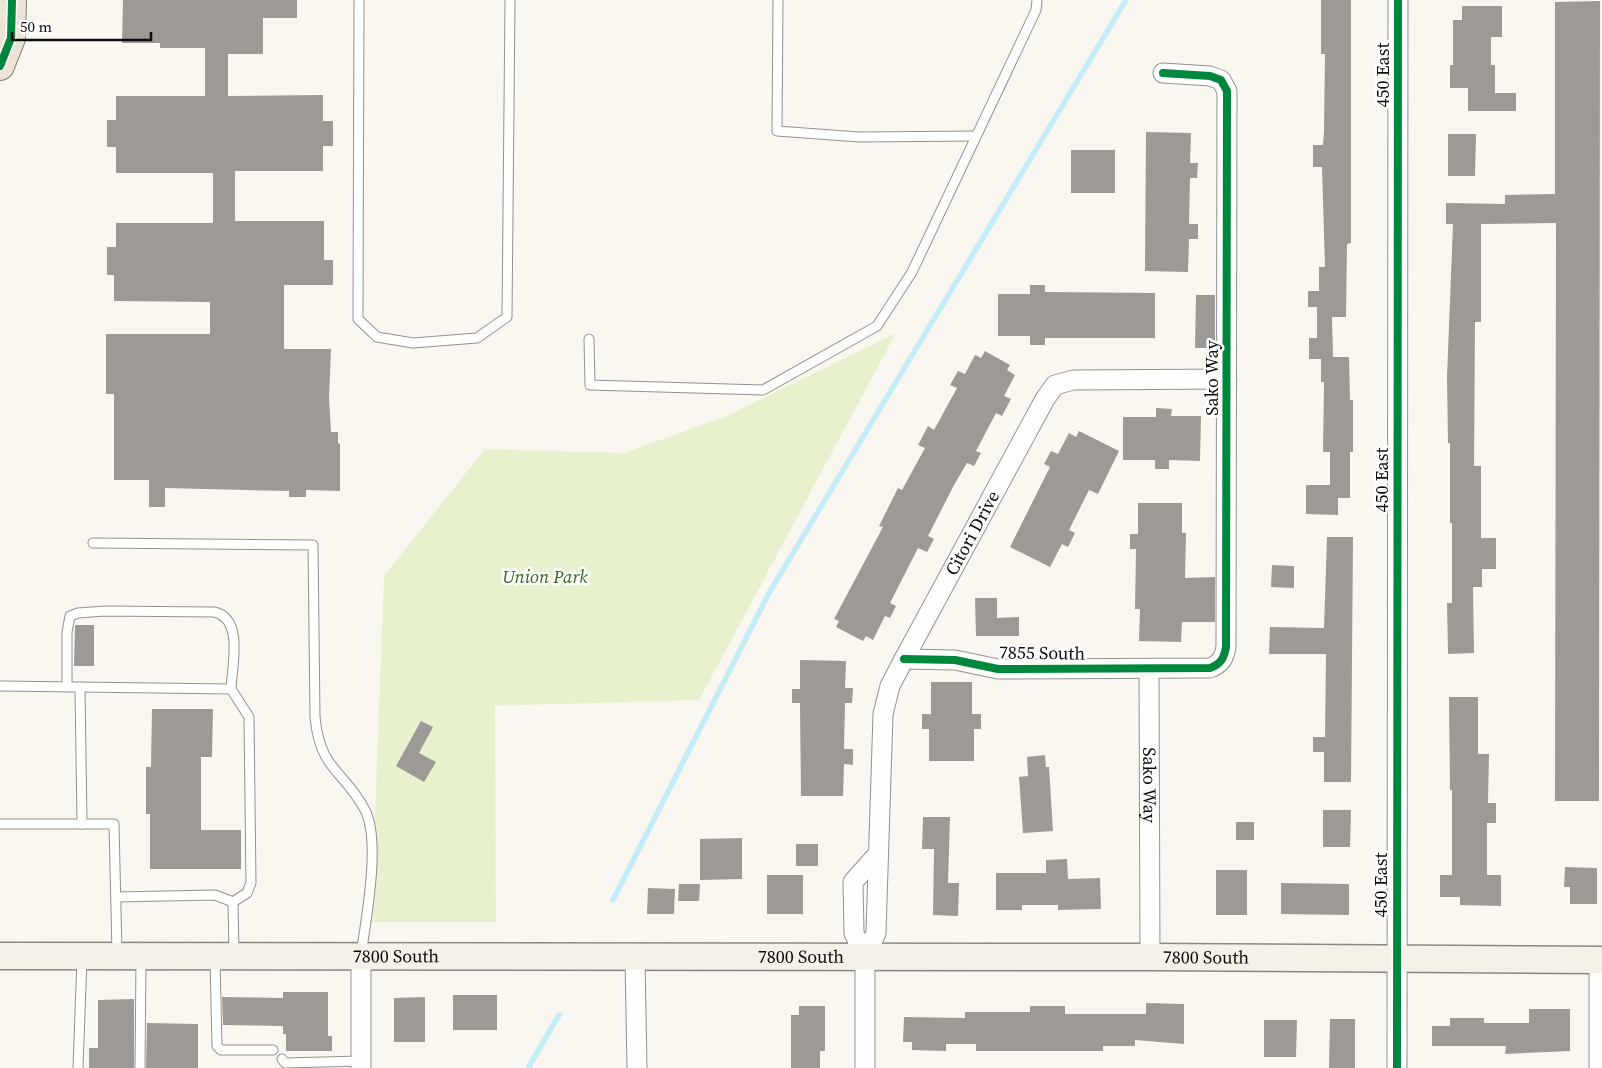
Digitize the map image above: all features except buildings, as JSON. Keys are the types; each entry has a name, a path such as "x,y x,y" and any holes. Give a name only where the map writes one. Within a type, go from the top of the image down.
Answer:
{"main road":[{"path":"0,66 11,38 12,0"},
{"name":"7800 South","path":"0,956 1150,957 1600,960"}],"street":[{"name":"450 East","path":"1397,1068 1398,0"},
{"name":"Sako Way","path":"1150,957 1149,669 1210,668 1218,665 1224,657 1226,637 1227,91 1221,80 1210,76 1162,73"},
{"name":"Citori Drive","path":"865,958 876,933 878,854 881,828 883,714 890,686 1045,399 1055,385 1073,380 1227,379"},
{"name":"7855 South","path":"904,659 955,660 998,669 1149,669"},
{"path":"361,957 361,1065"},
{"path":"635,957 637,1068"},
{"path":"865,958 865,1068"},
{"path":"1599,1068 1600,960"}],"lane":[{"path":"359,0 358,319 377,337 413,343 477,338 507,316 510,0"},
{"path":"778,0 778,130 859,137 976,136"},
{"path":"589,339 590,385 764,390 877,326 912,272 1036,10 1037,0"},
{"path":"93,543 313,545 315,717 319,745 325,758 361,803 371,827 371,878 361,957"},
{"path":"67,687 67,632 70,616 78,613 105,612 214,612 222,614 229,620 233,630 231,689 249,717 251,873 247,893 233,902 224,956 216,1046 222,1050 273,1050"},
{"path":"0,686 231,689"},
{"path":"80,687 82,824"},
{"path":"0,824 114,824 116,897 129,956 140,1068"},
{"path":"116,897 215,895 233,902"},
{"path":"78,1068 82,956"},
{"path":"282,1059 285,1063 361,1065"}],"green space":[{"name":"Union Park","path":"896,333 699,700 495,706 496,922 371,922 384,576 485,449 624,453 729,415"}],"waterway":[{"path":"613,900 769,593 1126,0"},
{"path":"528,1068 559,1015"}],"cycle path":[{"path":"0,66 11,38 12,0"},
{"path":"1397,1068 1398,0"},
{"path":"904,659 955,660 998,669 1210,668 1217,665 1223,657 1226,647 1227,91 1221,80 1210,76 1163,73"}]}
